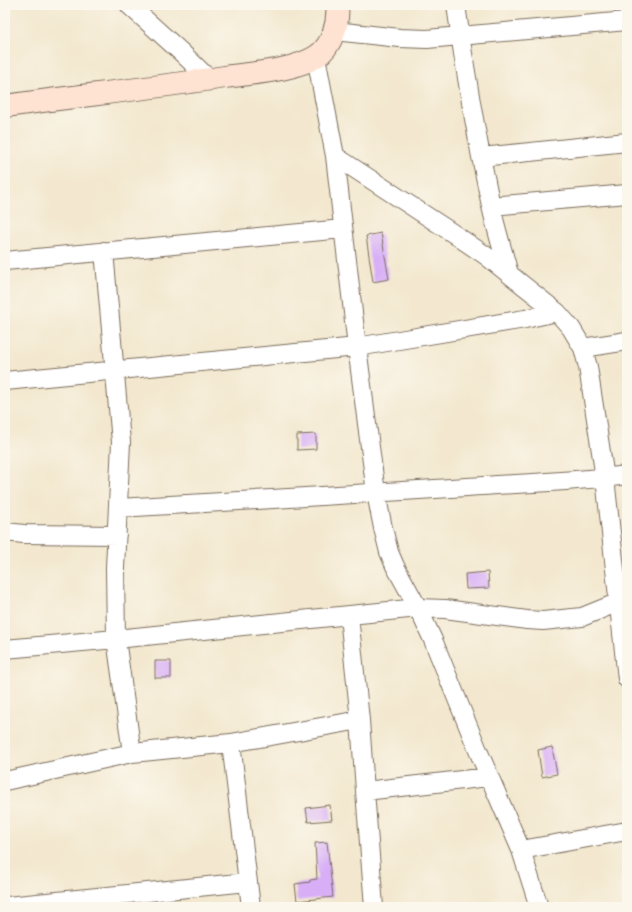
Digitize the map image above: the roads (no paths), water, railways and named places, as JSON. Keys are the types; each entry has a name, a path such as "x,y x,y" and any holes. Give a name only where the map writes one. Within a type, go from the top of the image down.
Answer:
{"main road":[{"path":"5,106 209,79 294,66 316,57 324,51 332,38 334,31 337,5"}],"street":[{"path":"129,5 209,79"},
{"path":"456,5 460,36 491,206 509,274"},
{"path":"334,31 427,39 627,21"},
{"path":"316,57 335,156 357,347 376,493 389,552 433,640 489,777 521,850 539,907"},
{"path":"482,157 627,142"},
{"path":"335,156 485,255 557,312 571,328 583,348 587,360 623,602 627,679"},
{"path":"491,206 627,194"},
{"path":"5,261 343,229"},
{"path":"104,251 121,442 115,568 116,639 132,752"},
{"path":"5,381 357,347 525,319 557,312"},
{"path":"583,348 627,341"},
{"path":"118,508 470,486 550,483 627,475"},
{"path":"5,532 24,534 117,535"},
{"path":"5,649 418,608 445,609 543,621 582,617 623,602"},
{"path":"348,616 360,720 374,907"},
{"path":"5,781 132,752 231,742 360,720"},
{"path":"231,742 251,907"},
{"path":"365,791 489,777"},
{"path":"521,850 627,831"},
{"path":"6,902 248,882"}]}
